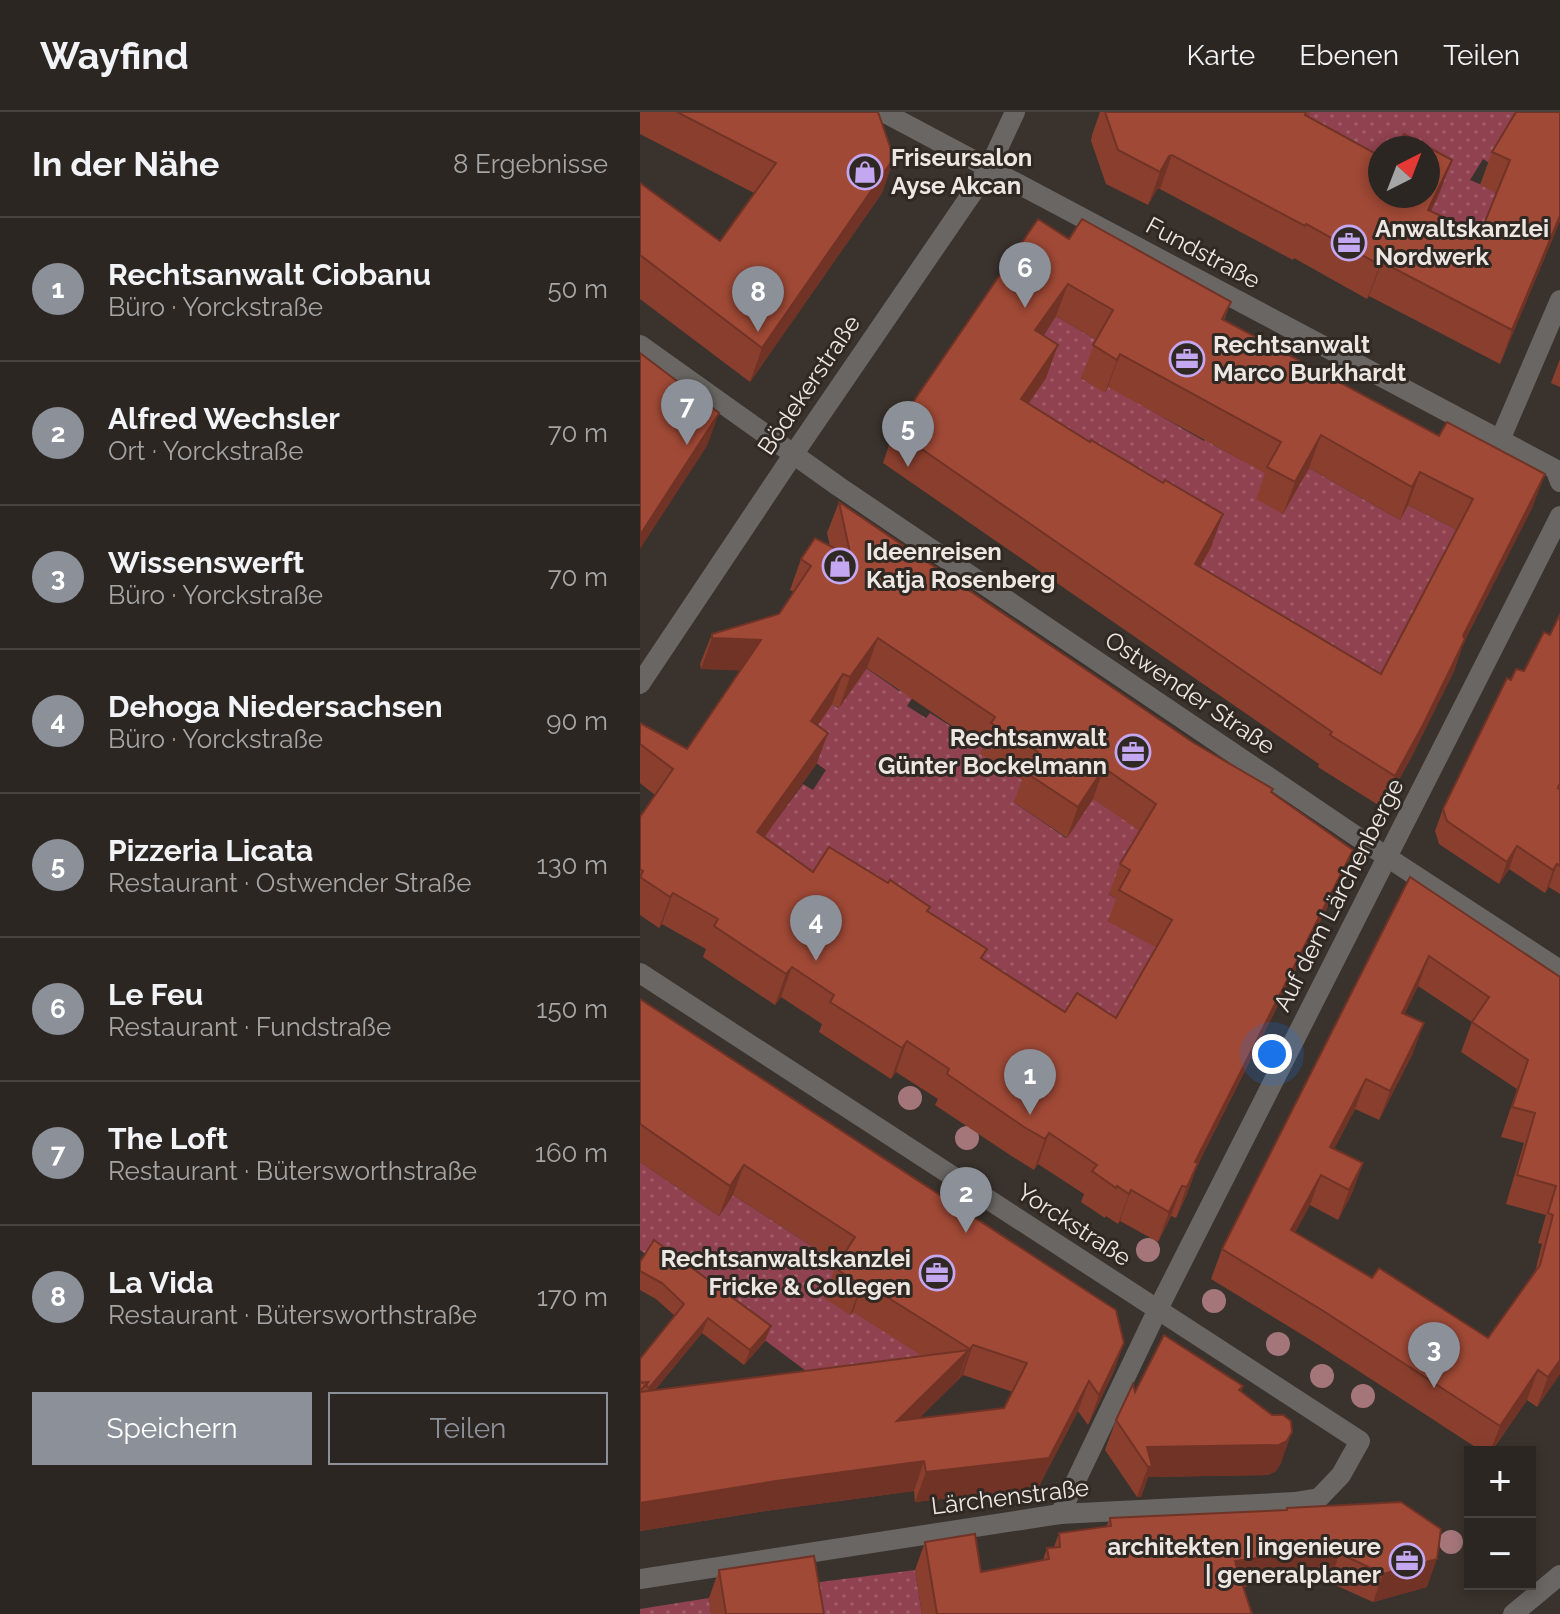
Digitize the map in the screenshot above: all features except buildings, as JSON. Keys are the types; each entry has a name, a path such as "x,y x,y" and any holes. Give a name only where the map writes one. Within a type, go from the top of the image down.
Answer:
{"street":[{"name":"Fundstraße","path":"883,112 1500,440"},
{"name":"Bödekerstraße","path":"640,684 988,170 1015,112"},
{"path":"1560,300 1500,440 1555,469 1560,482"},
{"name":"Ostwender Straße","path":"640,345 793,455 1387,857 1560,970"},
{"name":"Auf dem Lärchenberge","path":"1060,1514 1157,1311 1560,516"},
{"name":"Yorckstraße","path":"640,973 1360,1441"},
{"name":"Lärchenstraße","path":"640,1579 1060,1514 1295,1502 1319,1498 1341,1475 1360,1441"},
{"path":"1513,1614 1560,1575"}],"shaded area":[{"path":"1310,112 1525,112 1504,172 1483,159 1470,180 1493,190 1497,195 1486,232 1414,268 1429,208 1440,208 1440,136 1368,136 1368,208 1376,208 1373,219 1293,149"},
{"path":"1056,316 1101,343 1081,378 1105,392 1109,386 1204,441 1216,421 1222,424 1212,444 1247,463 1258,444 1282,514 1309,468 1400,520 1408,505 1461,532 1380,687 1183,597 1210,547 988,422"},
{"path":"859,663 899,691 921,685 907,706 926,718 930,713 952,727 959,717 1035,758 1014,802 1066,838 1109,775 1145,835 1109,894 1119,901 1108,921 1143,940 1165,943 1145,1066 688,835 752,801 778,818 803,784 813,790 826,770 784,740 809,738 832,704 838,708"},
{"path":"640,1162 719,1216 733,1195 844,1267 850,1315 883,1267 954,1317 908,1401 838,1395 640,1250"},
{"path":"915,1570 922,1614 809,1614 804,1584"},
{"path":"709,1598 711,1614 640,1614 640,1609"}],"place":[{"name":"Friseursalon Ayse Akcan","path":"865,172"},
{"name":"Anwaltskanzlei Nordwerk","path":"1349,243"},
{"name":"Le Feu","path":"1025,308"},
{"name":"La Vida","path":"758,332"},
{"name":"Rechtsanwalt Marco Burkhardt","path":"1187,359"},
{"name":"The Loft","path":"687,445"},
{"name":"Pizzeria Licata","path":"908,467"},
{"name":"Ideenreisen Katja Rosenberg","path":"840,566"},
{"name":"Rechtsanwalt Günter Bockelmann","path":"1133,752"},
{"name":"Dehoga Niedersachsen","path":"816,961"},
{"name":"Rechtsanwalt Ciobanu","path":"1030,1115"},
{"name":"Alfred Wechsler","path":"966,1233"},
{"name":"Rechtsanwaltskanzlei Fricke & Collegen","path":"937,1273"},
{"name":"Wissenswerft","path":"1434,1388"},
{"name":"architekten | ingenieure | generalplaner","path":"1407,1561"}]}
